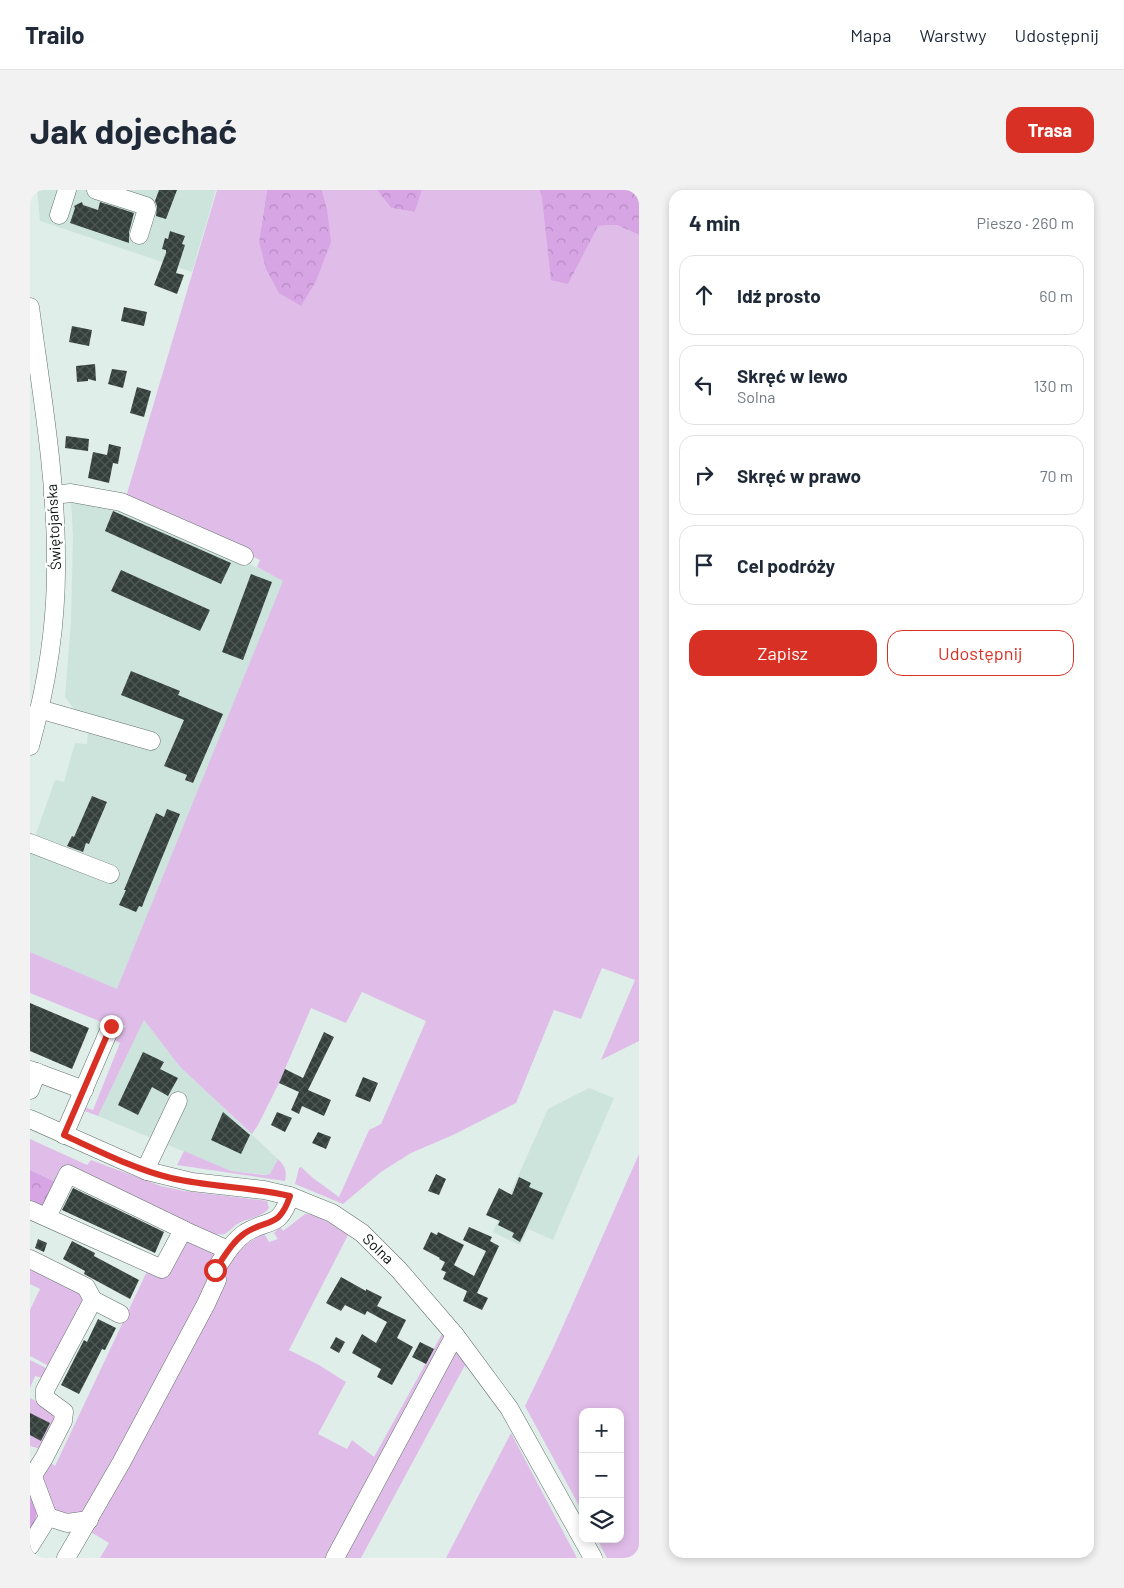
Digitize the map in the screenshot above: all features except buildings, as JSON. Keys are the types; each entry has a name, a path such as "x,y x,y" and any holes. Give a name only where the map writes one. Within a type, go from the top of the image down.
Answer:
{"street":[{"path":"59,215 67,190"},
{"path":"96,190 146,206 148,209 139,235"},
{"name":"Świętojańska","path":"30,306 34,366 53,494 56,538 55,599 48,665 30,746"},
{"path":"53,494 71,493 121,502 244,556"},
{"path":"39,709 152,741"},
{"path":"30,843 110,874"},
{"path":"64,1135 111,1026"},
{"path":"30,1090 34,1071 84,1090"},
{"path":"147,1172 149,1162 178,1101"},
{"name":"Solna","path":"30,1119 147,1172 192,1182 264,1190 290,1196 332,1213 362,1233 399,1270 478,1365 518,1423 593,1558"},
{"path":"47,1217 68,1174 228,1250"},
{"path":"66,1558 89,1520 206,1304 216,1280 215,1270 228,1250 243,1235 279,1218 290,1196"},
{"path":"30,1210 162,1268 184,1230"},
{"path":"30,1258 86,1287 93,1300 120,1314"},
{"path":"48,1517 32,1478 37,1454 63,1421 64,1412 45,1398 45,1390 93,1300"},
{"path":"335,1558 455,1335"},
{"path":"48,1517 67,1523 89,1520"},
{"path":"30,1546 48,1517"}],"shaded area":[{"path":"37,190 216,190 192,272 40,221"},
{"path":"217,190 267,190 259,241 327,209 322,190 377,190 391,208 415,212 422,190 539,190 542,198 598,226 617,225 639,235 639,1041 601,1060 635,980 602,968 581,1019 554,1010 516,1103 453,1135 411,1153 381,1172 343,1204 295,1184 299,1168 301,1167 339,1197 369,1130 381,1124 426,1021 362,992 346,1023 311,1008 279,1083 252,1134 180,1067 144,1020 98,1116 82,1110 84,1107 93,1110 120,1043 112,1039 126,1026 106,1018 104,1023 30,993 30,952 117,989 283,581 257,567 260,560 126,497"},
{"path":"71,501 124,507 284,580 117,990 30,952 30,851 55,780 64,782 75,743 87,744 88,728 65,697 71,621 73,536"},
{"path":"144,1020 180,1067 278,1159 270,1175 231,1171 98,1116"},
{"path":"589,1088 614,1098 553,1240 528,1229 520,1245 493,1232 548,1109"},
{"path":"30,1139 87,1165 91,1160 161,1186 184,1191 267,1201 269,1208 259,1215 239,1223 226,1233 218,1234 216,1239 67,1168 60,1184 30,1170"},
{"path":"184,1151 231,1171 265,1175 270,1174 278,1159 285,1169 285,1181 177,1165"},
{"path":"639,1154 639,1558 607,1558 599,1543 624,1543 624,1408 579,1408 579,1506 525,1406 555,1344"},
{"path":"305,1214 322,1219 348,1235 289,1350 319,1365 346,1382 318,1434 347,1449 352,1440 374,1457 443,1332 466,1360 466,1370 465,1365 361,1558 100,1558 109,1543 89,1531 222,1270 242,1247 264,1233 269,1242 278,1239 274,1233 280,1227 283,1231"},
{"path":"188,1239 214,1249 215,1275 90,1510 73,1518 53,1513 41,1475 48,1461 55,1466 149,1267"},
{"path":"30,1265 83,1293 83,1301 53,1368 30,1356 30,1310 40,1289 30,1284"},
{"path":"30,1360 52,1371 47,1379 35,1376 30,1388"},
{"path":"30,1398 50,1408 56,1421 41,1449 30,1446"},
{"path":"511,1433 577,1558 446,1558"}],"green space":[{"path":"267,190 322,190 327,209 331,242 316,281 301,306 279,293 266,269 259,241"},
{"path":"377,190 422,190 415,212 391,208"},
{"path":"539,190 639,190 639,235 617,225 598,226 568,284 551,280 542,198"},
{"path":"30,1170 60,1184 47,1211 30,1201"},
{"path":"30,1494 35,1497 37,1510 35,1522 30,1530"}],"route":[{"path":"111,1026 64,1135 147,1172 192,1182 264,1190 290,1196 279,1218 243,1235 228,1250 215,1270"}]}
